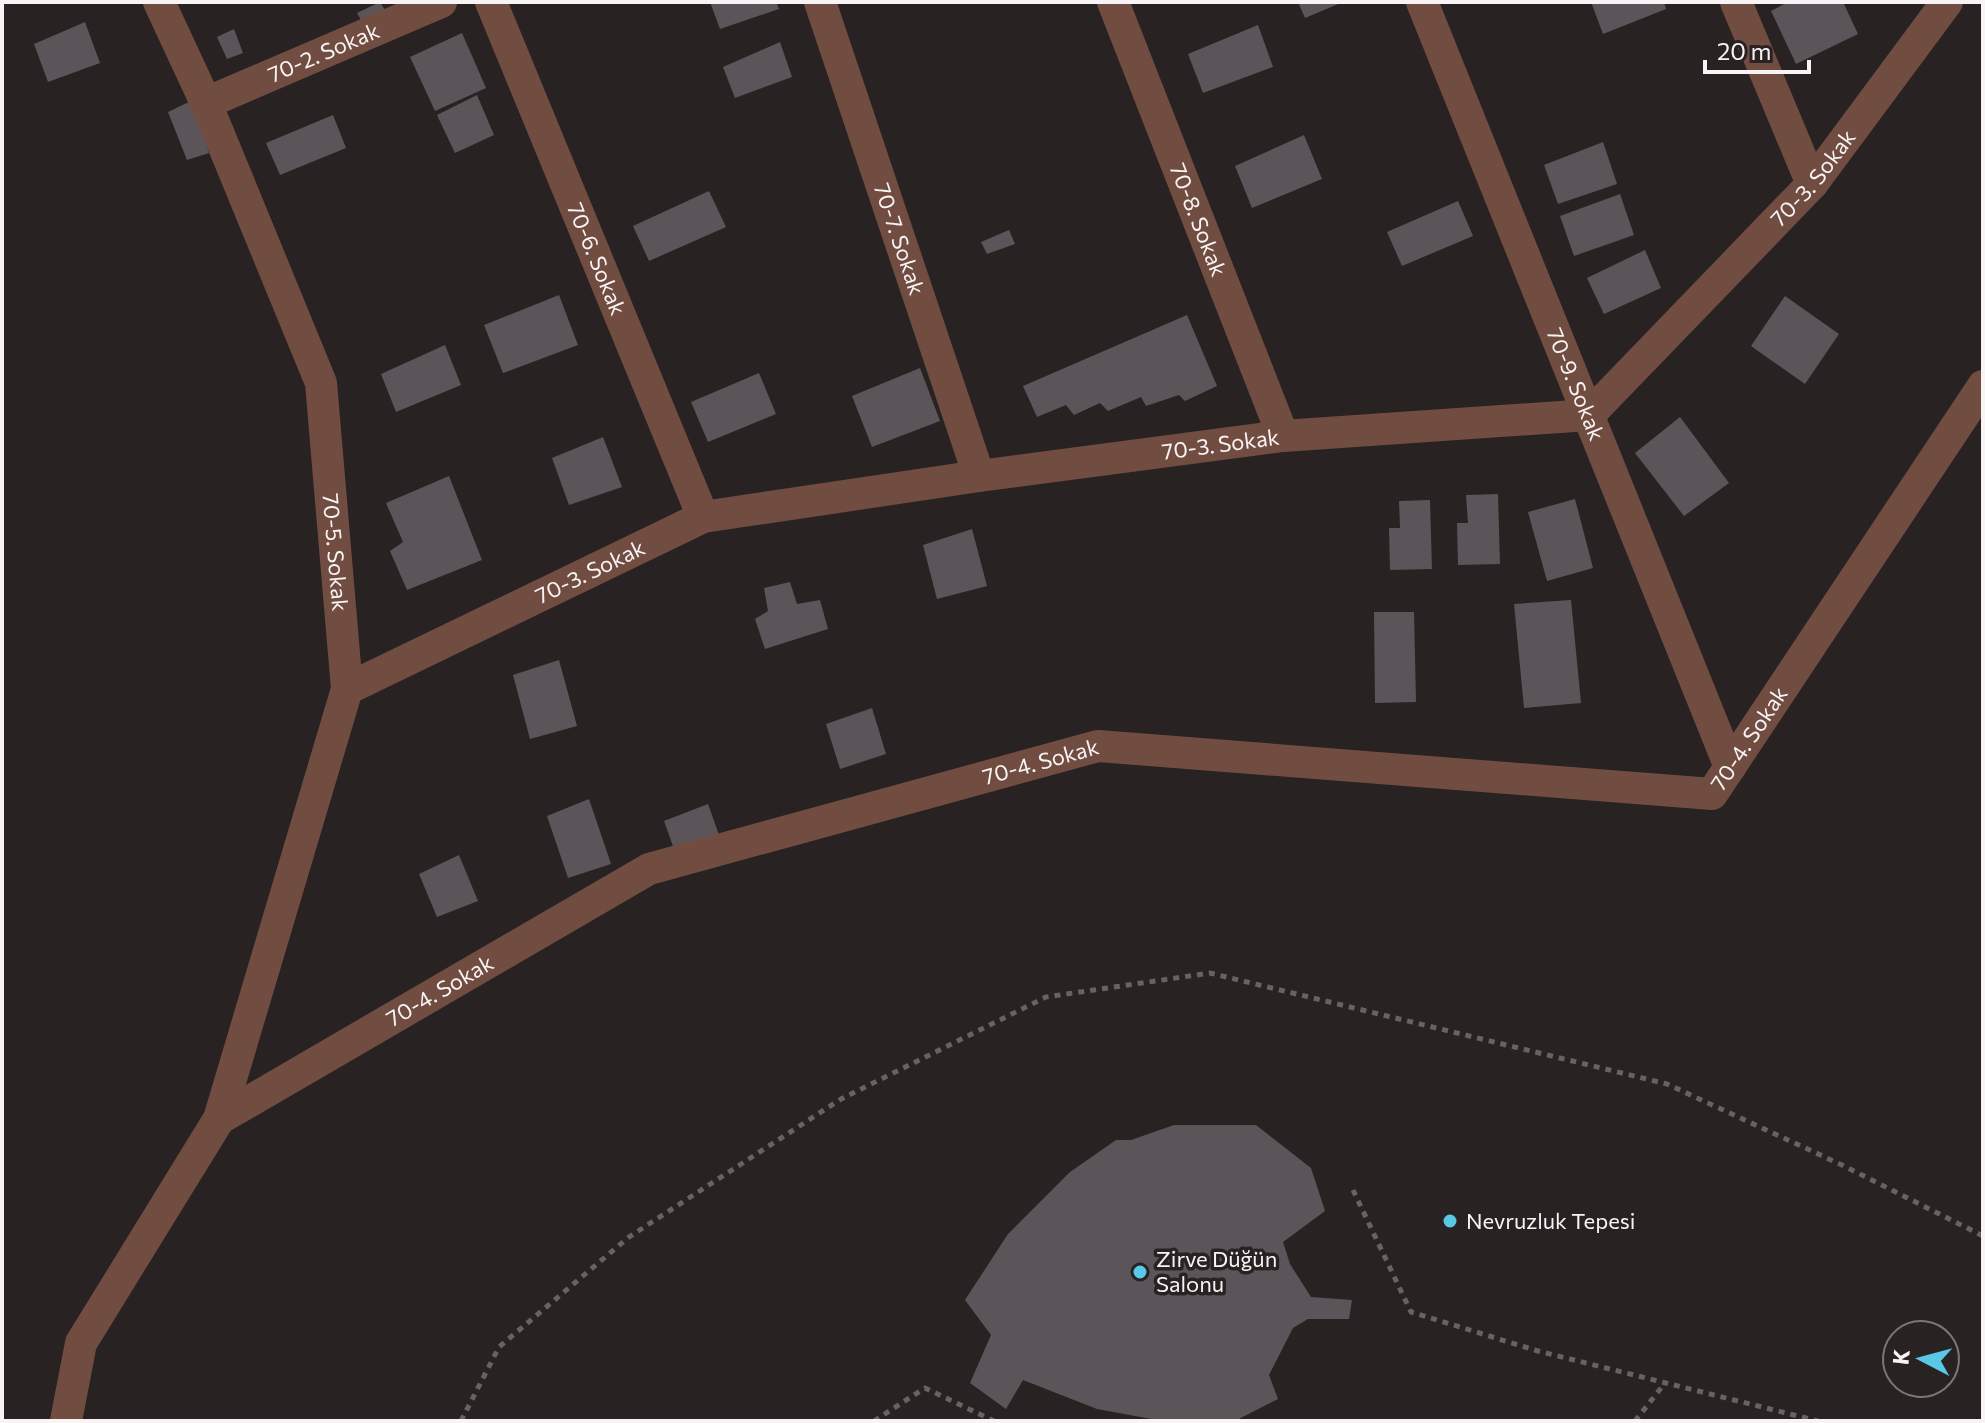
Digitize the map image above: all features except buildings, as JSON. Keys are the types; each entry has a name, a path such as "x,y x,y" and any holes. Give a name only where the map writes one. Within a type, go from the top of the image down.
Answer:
{"street":[{"name":"70-5. Sokak","path":"159,2 206,103 321,383 347,689 219,1119"},
{"name":"70-2. Sokak","path":"206,103 441,2"},
{"name":"70-6. Sokak","path":"491,2 703,517"},
{"name":"70-7. Sokak","path":"820,2 979,476"},
{"name":"70-8. Sokak","path":"1113,2 1283,436"},
{"name":"70-9. Sokak","path":"1422,2 1730,767"},
{"path":"1736,2 1812,184"},
{"name":"70-3. Sokak","path":"347,689 703,517 979,476 1283,436 1589,415 1812,184 1947,2"},
{"name":"70-4. Sokak","path":"66,1421 81,1343 219,1119 649,869 1098,746 1712,794 1983,386"}],"path":[{"path":"461,1421 499,1347 629,1237 841,1099 1046,997 1210,973 1667,1084 1842,1165 1983,1236"},
{"path":"1353,1190 1411,1312 1538,1351 1818,1421"},
{"path":"1635,1421 1665,1383"},
{"path":"874,1421 925,1388 994,1421"}],"place":[{"name":"Nevruzluk Tepesi","path":"1450,1221"},
{"name":"Zirve Düğün Salonu","path":"1140,1272"}]}
